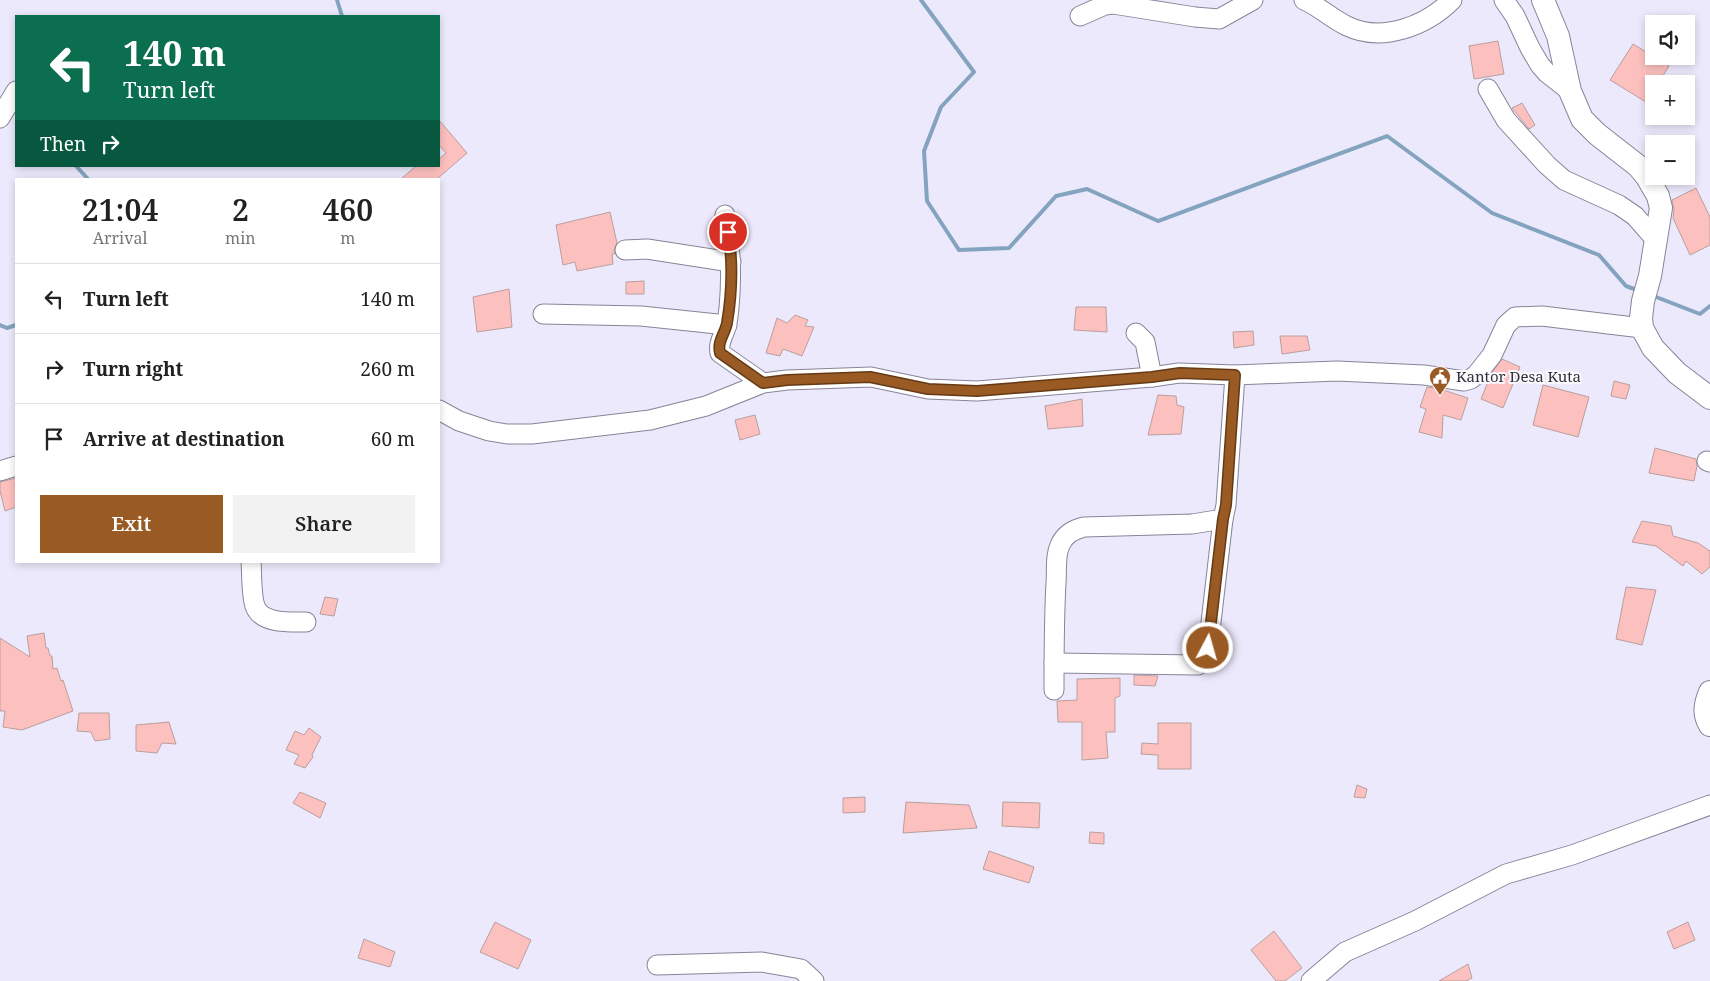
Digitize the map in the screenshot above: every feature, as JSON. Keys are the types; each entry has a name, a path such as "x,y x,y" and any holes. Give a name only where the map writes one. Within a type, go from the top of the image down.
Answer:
{"main road":[{"path":"1544,0 1558,36 1570,90 1582,119 1597,134 1638,166 1658,196 1661,208 1650,276 1643,301 1642,328 1653,348 1677,373 1710,398"},
{"path":"1710,692 1705,713 1710,725"}],"street":[{"path":"1080,16 1105,5 1113,4 1219,19 1253,0"},
{"path":"1304,0 1348,26 1373,33 1399,30 1437,15 1452,0"},
{"path":"1504,0 1515,16 1540,65 1547,74 1570,90"},
{"path":"1488,89 1506,120 1546,165 1564,180 1619,204 1635,216 1656,240"},
{"path":"0,118 15,93"},
{"path":"725,216 731,248 731,262 727,325 720,341 720,353 763,383"},
{"path":"625,250 647,249 731,262"},
{"path":"543,314 641,316 727,325"},
{"path":"440,411 459,421 489,431 507,434 532,434 650,420 706,406 763,383 787,380 870,377 928,389 977,391 1152,377 1180,373 1235,375 1337,371 1424,375 1464,380 1471,379 1477,374 1492,355 1506,325 1515,317 1542,316 1642,328"},
{"path":"1136,333 1145,342 1152,377"},
{"path":"1054,663 1198,665 1205,659 1226,505 1235,375"},
{"path":"0,471 15,466"},
{"path":"1054,690 1054,612 1057,558 1060,545 1066,536 1073,530 1084,527 1192,524 1223,519"},
{"path":"251,563 255,606 260,613 268,618 286,622 306,622"},
{"path":"1311,981 1345,952 1415,921 1506,874 1572,855 1710,805"},
{"path":"657,965 762,962 801,969 814,981"}],"building":[{"path":"1498,41 1504,74 1474,79 1469,46"},
{"path":"1633,44 1645,51 1645,65 1669,66 1664,75 1645,75 1645,101 1610,80"},
{"path":"1522,103 1535,125 1529,129 1512,108"},
{"path":"440,121 467,153 438,178 402,178 415,167 440,167 440,158 446,153 440,146"},
{"path":"1696,188 1710,217 1710,245 1690,255 1673,218 1672,200"},
{"path":"610,212 617,243 614,250 615,254 612,254 613,264 577,271 575,262 563,265 556,225"},
{"path":"644,281 644,294 626,294 626,282"},
{"path":"509,289 512,327 477,332 473,297"},
{"path":"1076,307 1106,307 1107,332 1074,330"},
{"path":"795,315 808,320 805,326 814,327 802,356 783,349 780,356 766,353 777,318 787,323"},
{"path":"1253,331 1254,345 1234,348 1233,332"},
{"path":"1280,336 1307,336 1310,350 1282,354"},
{"path":"1502,359 1520,367 1503,408 1481,399 1491,374"},
{"path":"1614,381 1630,385 1626,399 1611,396"},
{"path":"1543,385 1589,397 1578,437 1533,425"},
{"path":"1427,387 1468,398 1461,420 1443,415 1442,438 1419,432 1426,409 1420,407"},
{"path":"1158,395 1176,396 1177,405 1184,407 1181,434 1148,435"},
{"path":"1082,399 1083,426 1048,429 1045,406"},
{"path":"755,415 760,434 740,440 735,420"},
{"path":"1655,448 1696,459 1697,466 1694,481 1649,473"},
{"path":"15,478 15,507 5,511 0,491 0,482"},
{"path":"1642,521 1671,526 1673,536 1698,543 1710,551 1710,567 1702,574 1686,561 1683,566 1656,546 1632,542"},
{"path":"1626,587 1656,590 1642,645 1616,639"},
{"path":"325,597 338,599 334,616 320,614"},
{"path":"44,633 46,648 48,648 50,656 52,656 53,669 57,668 61,681 63,680 73,711 22,730 3,727 5,711 0,711 0,638 30,657 27,636"},
{"path":"1134,675 1158,676 1155,686 1134,685"},
{"path":"1120,678 1120,696 1115,698 1115,732 1106,732 1108,758 1082,760 1082,722 1058,722 1057,701 1077,700 1077,679"},
{"path":"79,713 109,713 110,739 95,741 91,732 77,731"},
{"path":"169,722 176,744 162,743 157,753 136,751 136,725"},
{"path":"1158,723 1191,723 1191,769 1158,769 1158,755 1141,754 1142,743 1158,744"},
{"path":"309,728 321,737 312,755 313,757 305,768 294,764 299,755 286,750 295,731 304,735"},
{"path":"1357,785 1367,789 1365,798 1354,797"},
{"path":"300,792 326,803 320,818 293,803"},
{"path":"865,797 865,812 843,813 843,798"},
{"path":"906,802 969,805 977,828 903,833"},
{"path":"1003,802 1040,803 1039,828 1002,826"},
{"path":"1090,832 1104,833 1104,844 1089,843"},
{"path":"989,851 1034,867 1029,883 983,869"},
{"path":"495,922 531,940 518,969 480,952"},
{"path":"1688,922 1695,940 1674,949 1667,932"},
{"path":"1274,931 1302,968 1285,981 1276,981 1251,950"},
{"path":"364,939 395,952 390,967 358,958"},
{"path":"1468,964 1472,978 1466,981 1439,981"}],"waterway":[{"path":"337,0 342,15"},
{"path":"921,0 974,72 941,107 924,151 927,201 959,250 1009,248 1056,196 1087,189 1158,221 1387,136 1492,213 1599,255 1626,286 1637,290"},
{"path":"77,167 87,178"},
{"path":"1651,295 1700,314 1710,306"},
{"path":"0,325 7,328 15,325"}],"place":[{"name":"Kantor Desa Kuta","path":"1440,396"}],"route":[{"path":"728,232 731,248 729,306 727,325 718,347 724,357 763,383 787,380 870,377 928,389 977,391 1152,377 1180,373 1235,375 1226,505 1208,648"}]}
